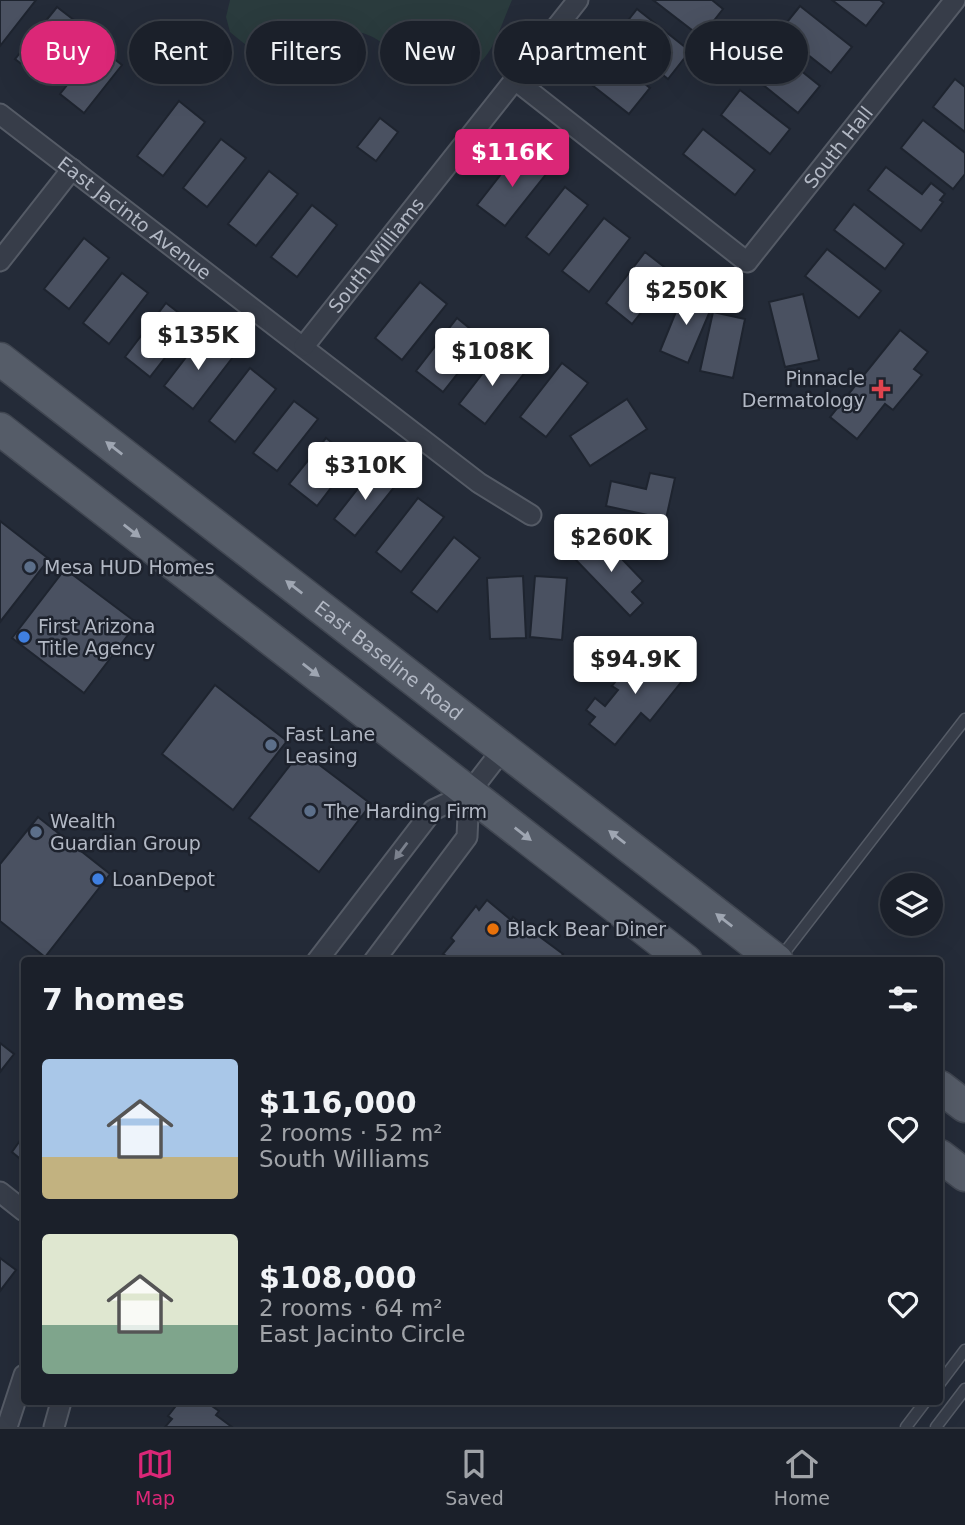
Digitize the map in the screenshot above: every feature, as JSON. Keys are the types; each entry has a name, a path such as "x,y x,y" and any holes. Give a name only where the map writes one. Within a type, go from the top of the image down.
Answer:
{"main road":[{"name":"East Baseline Road","path":"0,359 772,957"},
{"path":"0,429 681,957"},
{"path":"943,1089 965,1106"},
{"path":"943,1158 965,1175"}],"street":[{"name":"South Williams","path":"561,21 578,0"},
{"name":"South Hall","path":"520,84 747,262 955,0"},
{"name":"South Williams","path":"304,346 510,84"},
{"name":"East Jacinto Avenue","path":"0,114 479,482 531,515"},
{"path":"0,261 72,169"},
{"path":"320,957 433,810 470,793 503,749"},
{"path":"377,957 467,837 470,793"},
{"path":"0,1192 21,1209"},
{"path":"7,1427 21,1384"},
{"path":"54,1427 60,1405"}],"lane":[{"path":"780,957 963,724"},
{"path":"943,1379 965,1350"},
{"path":"936,1427 965,1389"},
{"path":"906,1427 923,1405"}],"shaded area":[{"path":"230,0 512,0 503,21 494,21 494,42 480,62 480,21 380,21 380,42 366,34 366,21 246,21 246,45 232,34 232,21 227,21"}],"building":[{"path":"0,0 36,0 0,46"},
{"path":"653,0 712,0 723,9 714,21 685,21 685,25"},
{"path":"832,0 880,0 884,3 866,26"},
{"path":"800,6 852,47 831,73 808,55 808,21 788,21"},
{"path":"57,7 75,21 46,21"},
{"path":"637,9 652,21 628,21"},
{"path":"671,36 685,47 685,57 671,75"},
{"path":"21,52 21,64 15,59"},
{"path":"115,59 122,65 115,74"},
{"path":"808,76 820,86 798,113 762,84 808,84"},
{"path":"955,79 965,87 965,132 933,107"},
{"path":"68,84 107,84 84,113 60,94"},
{"path":"591,84 645,84 650,88 629,114"},
{"path":"740,90 790,129 770,154 721,115"},
{"path":"179,101 205,122 163,176 137,156"},
{"path":"380,118 398,132 376,161 357,147"},
{"path":"923,120 965,153 965,174 953,189 901,148"},
{"path":"703,129 755,170 735,195 683,154"},
{"path":"221,139 246,158 207,207 183,188"},
{"path":"519,151 547,173 505,226 477,205"},
{"path":"886,167 922,194 931,183 945,194 940,200 943,202 921,231 868,190"},
{"path":"269,171 298,194 256,246 228,224"},
{"path":"565,187 588,205 549,255 526,237"},
{"path":"854,204 904,244 885,269 834,230"},
{"path":"312,205 337,225 297,277 271,257"},
{"path":"604,218 630,238 589,292 562,271"},
{"path":"84,238 109,258 69,309 44,289"},
{"path":"827,249 881,291 859,318 805,276"},
{"path":"645,252 672,273 632,324 606,303"},
{"path":"122,273 148,293 109,344 83,323"},
{"path":"420,282 447,304 402,360 375,338"},
{"path":"684,292 713,304 688,363 660,351"},
{"path":"803,294 819,360 785,367 769,302"},
{"path":"166,303 192,323 150,377 125,357"},
{"path":"713,312 745,319 733,378 700,371"},
{"path":"457,318 484,340 443,392 416,371"},
{"name":"Pinnacle Dermatology","path":"900,330 928,352 914,369 922,375 893,410 885,404 857,439 830,417"},
{"path":"204,334 233,357 193,409 164,386"},
{"path":"500,351 526,371 485,424 459,404"},
{"path":"562,363 588,383 546,437 520,417"},
{"path":"250,368 276,389 235,442 209,421"},
{"path":"627,399 647,429 590,466 570,436"},
{"path":"294,401 318,419 277,471 253,453"},
{"path":"326,438 353,459 317,506 289,484"},
{"path":"374,468 396,485 355,536 334,519"},
{"path":"650,473 675,478 666,519 606,506 611,481 646,489"},
{"path":"418,498 444,517 401,572 376,552"},
{"path":"0,521 49,559 0,622"},
{"path":"599,535 643,581 632,592 643,603 630,616 574,558"},
{"path":"454,537 480,558 437,612 411,592"},
{"path":"65,569 137,623 84,693 12,638"},
{"path":"523,576 526,638 490,639 487,578"},
{"path":"535,576 567,578 562,640 530,637"},
{"path":"649,649 676,671 673,674 682,681 650,721 641,713 615,745 589,724 595,717 586,710 595,698 605,706 618,690 612,686 636,656 640,659"},
{"path":"215,685 287,741 233,810 162,754"},
{"name":"The Harding Firm","path":"301,751 371,804 319,872 249,818"},
{"path":"38,817 110,874 45,957 0,921 0,864"},
{"name":"Black Bear Diner","path":"487,900 511,920 513,917 563,954 561,957 448,957 443,954 454,941 451,938 476,906 479,910"},
{"path":"0,1043 14,1054 0,1072"},
{"path":"21,1139 21,1160 12,1152"},
{"path":"0,1258 16,1270 0,1291"},
{"path":"177,1405 210,1405 219,1411 216,1415 232,1427 165,1427 172,1419 168,1416"}],"place":[{"name":"Pinnacle Dermatology","path":"881,389"},
{"name":"Mesa HUD Homes","path":"30,567"},
{"name":"First Arizona Title Agency","path":"24,637"},
{"name":"Fast Lane Leasing","path":"271,745"},
{"name":"The Harding Firm","path":"310,811"},
{"name":"Wealth Guardian Group","path":"36,832"},
{"name":"LoanDepot","path":"98,879"},
{"name":"Black Bear Diner","path":"493,929"}]}
